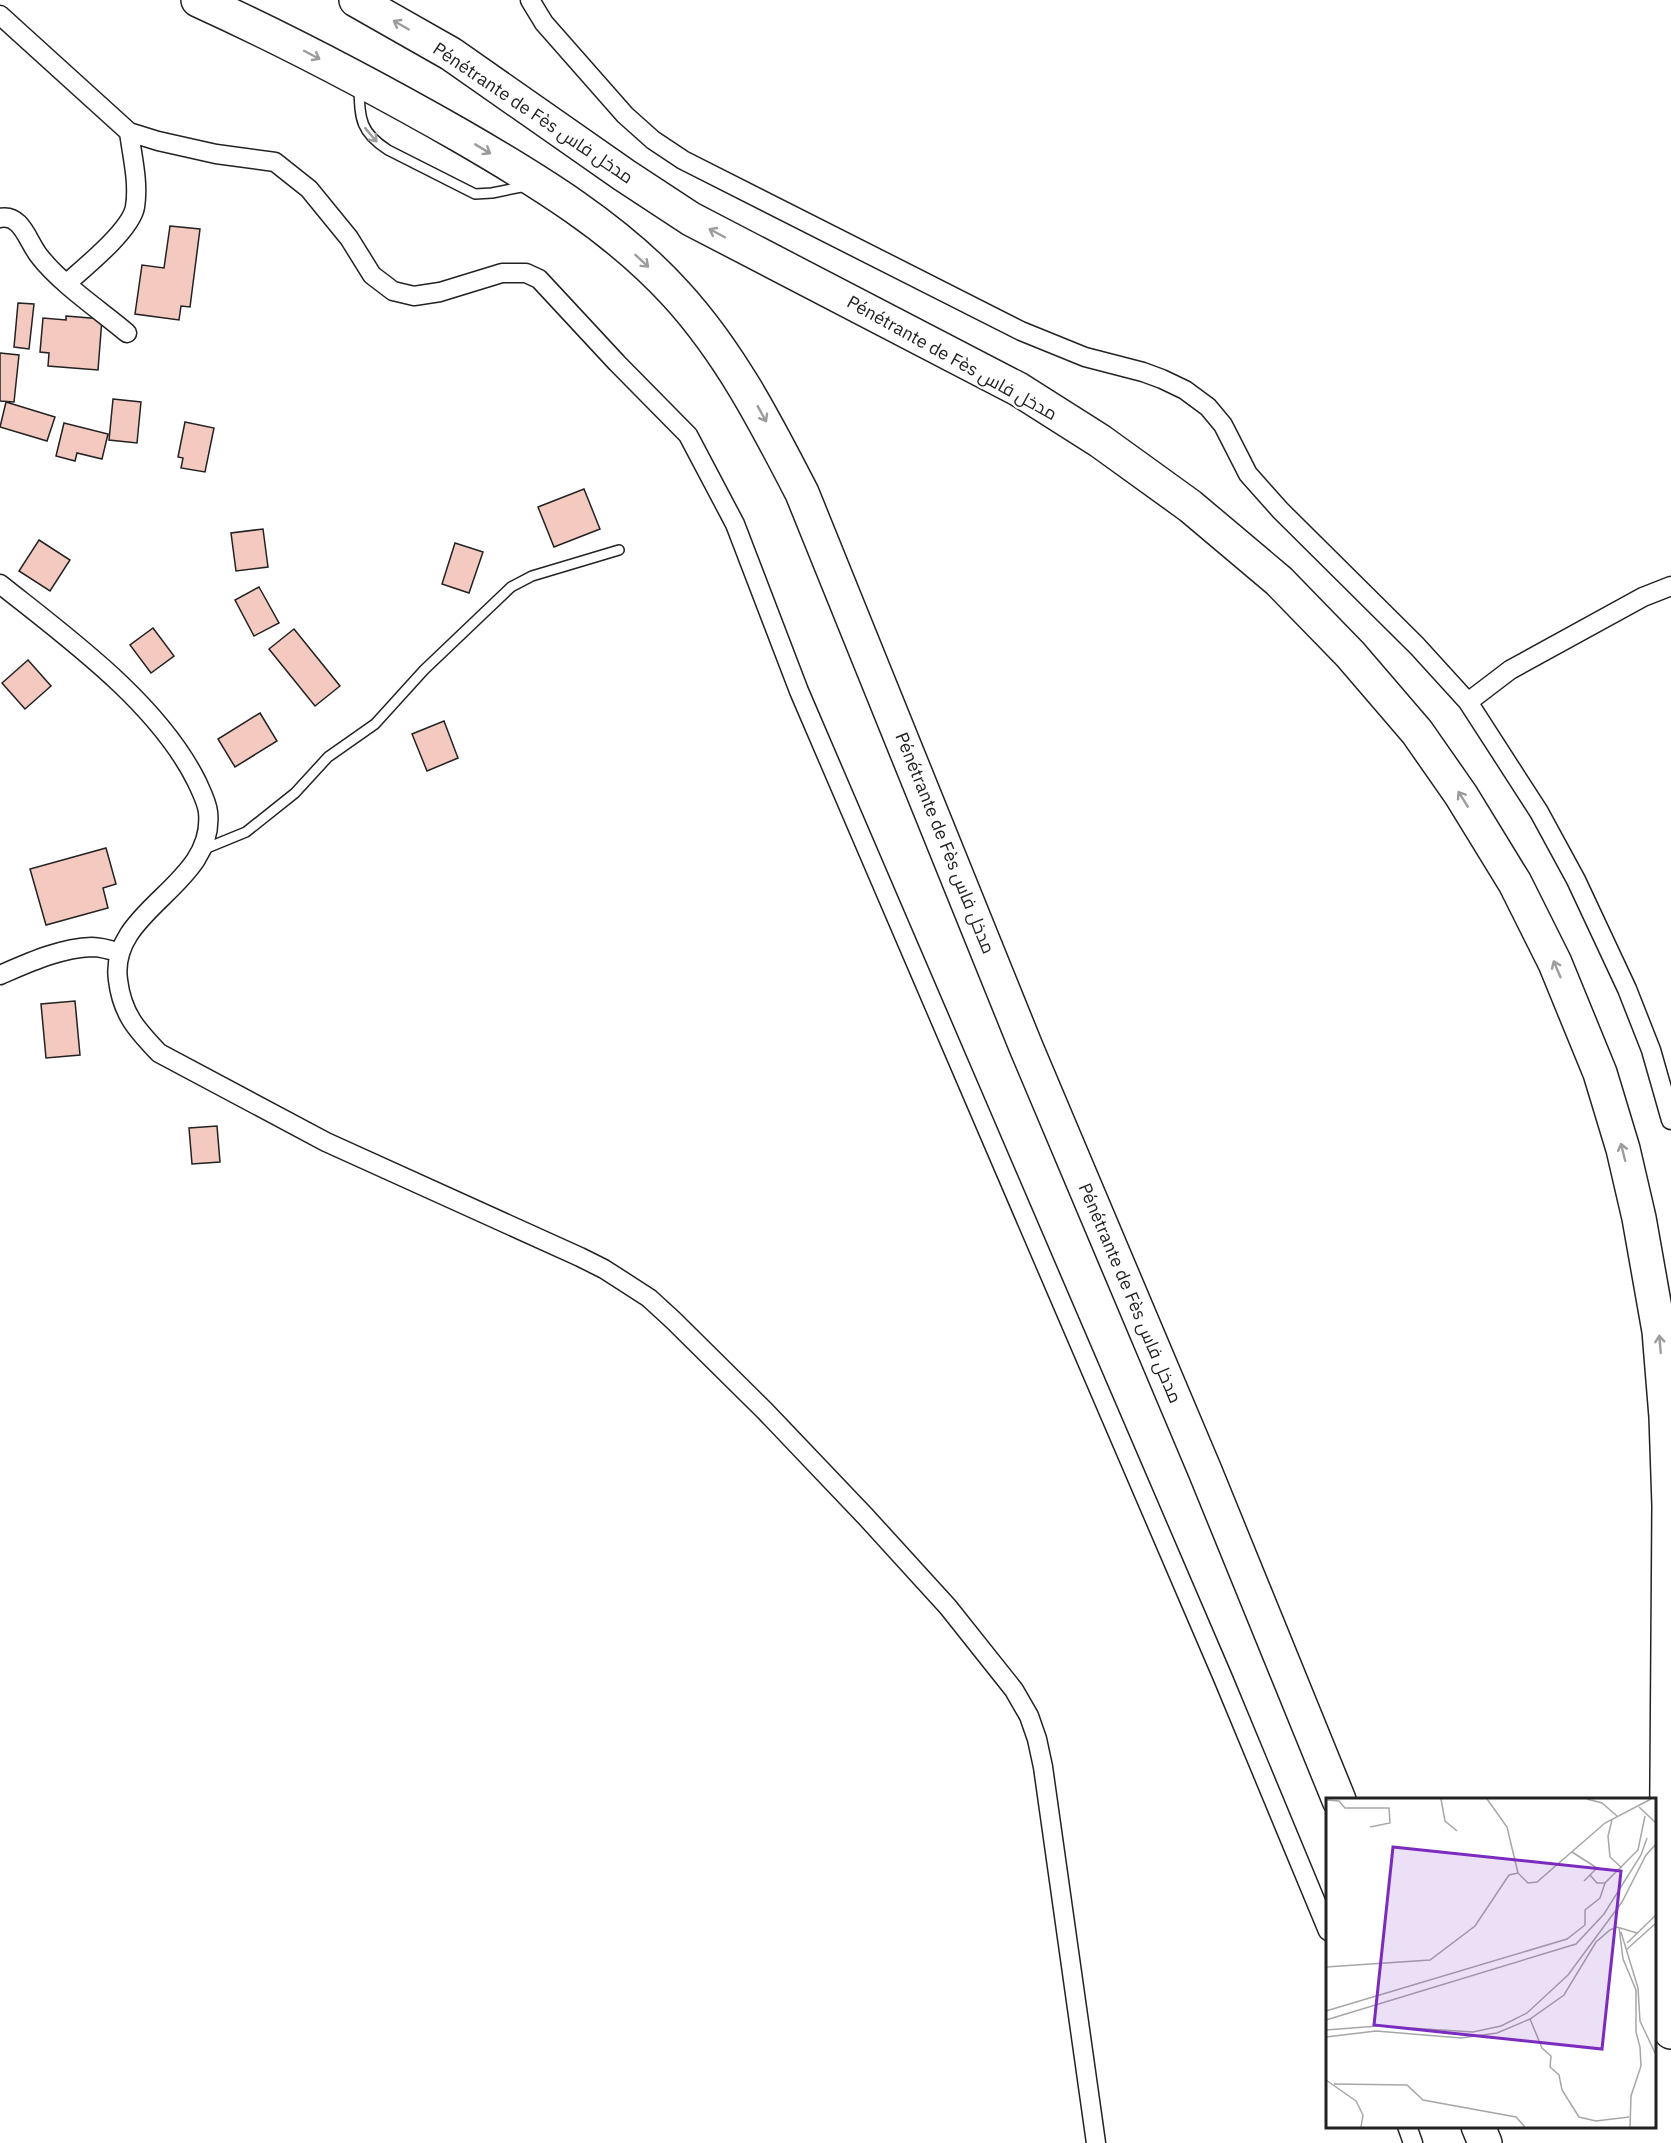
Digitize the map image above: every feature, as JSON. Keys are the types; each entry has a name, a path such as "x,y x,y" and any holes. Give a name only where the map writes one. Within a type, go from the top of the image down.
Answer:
{"highway":[{"name":"Pénétrante de Fès مدخل فاس","path":"198,0 260,28 423,114 539,183 589,218 639,258 676,294 719,347 760,411 802,493 928,799 1026,1047 1205,1471 1338,1798"},
{"name":"Pénétrante de Fès مدخل فاس","path":"356,0 451,54 691,219 1018,389 1118,454 1190,506 1279,580 1358,663 1417,732 1461,795 1520,893 1554,963 1600,1073 1623,1149 1639,1218 1659,1331 1666,1417 1669,1506 1666,1915 1671,2032"},
{"path":"1478,2128 1485,2143"}],"street":[{"path":"530,0 544,23 625,115 653,140 683,160 1021,331 1085,357 1143,372 1185,390 1217,417 1248,474 1280,510 1416,646 1468,702 1539,812 1576,880 1627,989 1651,1050 1671,1120"},
{"path":"0,15 129,132 216,154 275,162 309,189 349,238 372,275 393,291 414,296 440,292 502,273 526,273 539,279 688,435 735,524 799,691 1223,1678 1326,1926"},
{"path":"67,283 99,255 126,226 135,208 136,180 129,132"},
{"path":"0,218 9,217 17,220 32,247 47,266 127,333"},
{"path":"0,584 64,635 125,689 166,735 188,764 208,810 208,830 202,850 189,871 132,929 120,952 117,972 120,993 126,1014 142,1035 159,1053 326,1142 580,1257 604,1269 649,1298 765,1411 866,1517 948,1607 1014,1690 1029,1716 1037,1739 1096,2143"},
{"path":"1468,702 1510,670 1643,597 1671,586"},
{"path":"0,975 32,962 93,947 120,952"},
{"path":"1407,2128 1413,2143"}],"lane":[{"path":"358,80 362,123 375,142 388,150 475,194 492,193 539,183"},
{"path":"202,850 246,832 296,793 328,758 375,724 424,670 511,587 532,576 619,550"}],"building":[{"path":"170,226 200,229 190,307 181,306 179,320 135,314 142,265 164,268"},
{"path":"18,303 34,304 29,349 14,347"},
{"path":"66,316 102,319 98,370 48,366 49,353 40,352 43,318 66,320"},
{"path":"0,353 19,355 14,402 0,401"},
{"path":"113,399 141,402 137,443 109,440"},
{"path":"6,402 55,417 47,441 0,427"},
{"path":"185,422 214,428 205,472 181,468 183,458 178,457"},
{"path":"64,423 108,434 102,459 77,453 75,461 56,456"},
{"path":"584,489 600,529 554,547 538,507"},
{"path":"263,529 268,567 236,571 231,533"},
{"path":"39,540 70,560 50,591 19,571"},
{"path":"455,543 483,552 469,593 442,584"},
{"path":"259,587 279,623 254,636 235,600"},
{"path":"153,628 174,656 151,673 130,645"},
{"path":"294,629 340,686 315,706 269,649"},
{"path":"28,660 51,686 25,709 2,683"},
{"path":"260,713 277,741 235,767 218,739"},
{"path":"444,721 458,758 427,771 412,734"},
{"path":"106,848 116,884 103,888 108,908 46,925 30,869"},
{"path":"75,1001 80,1055 46,1058 41,1004"},
{"path":"217,1126 220,1162 192,1164 189,1128"}]}
